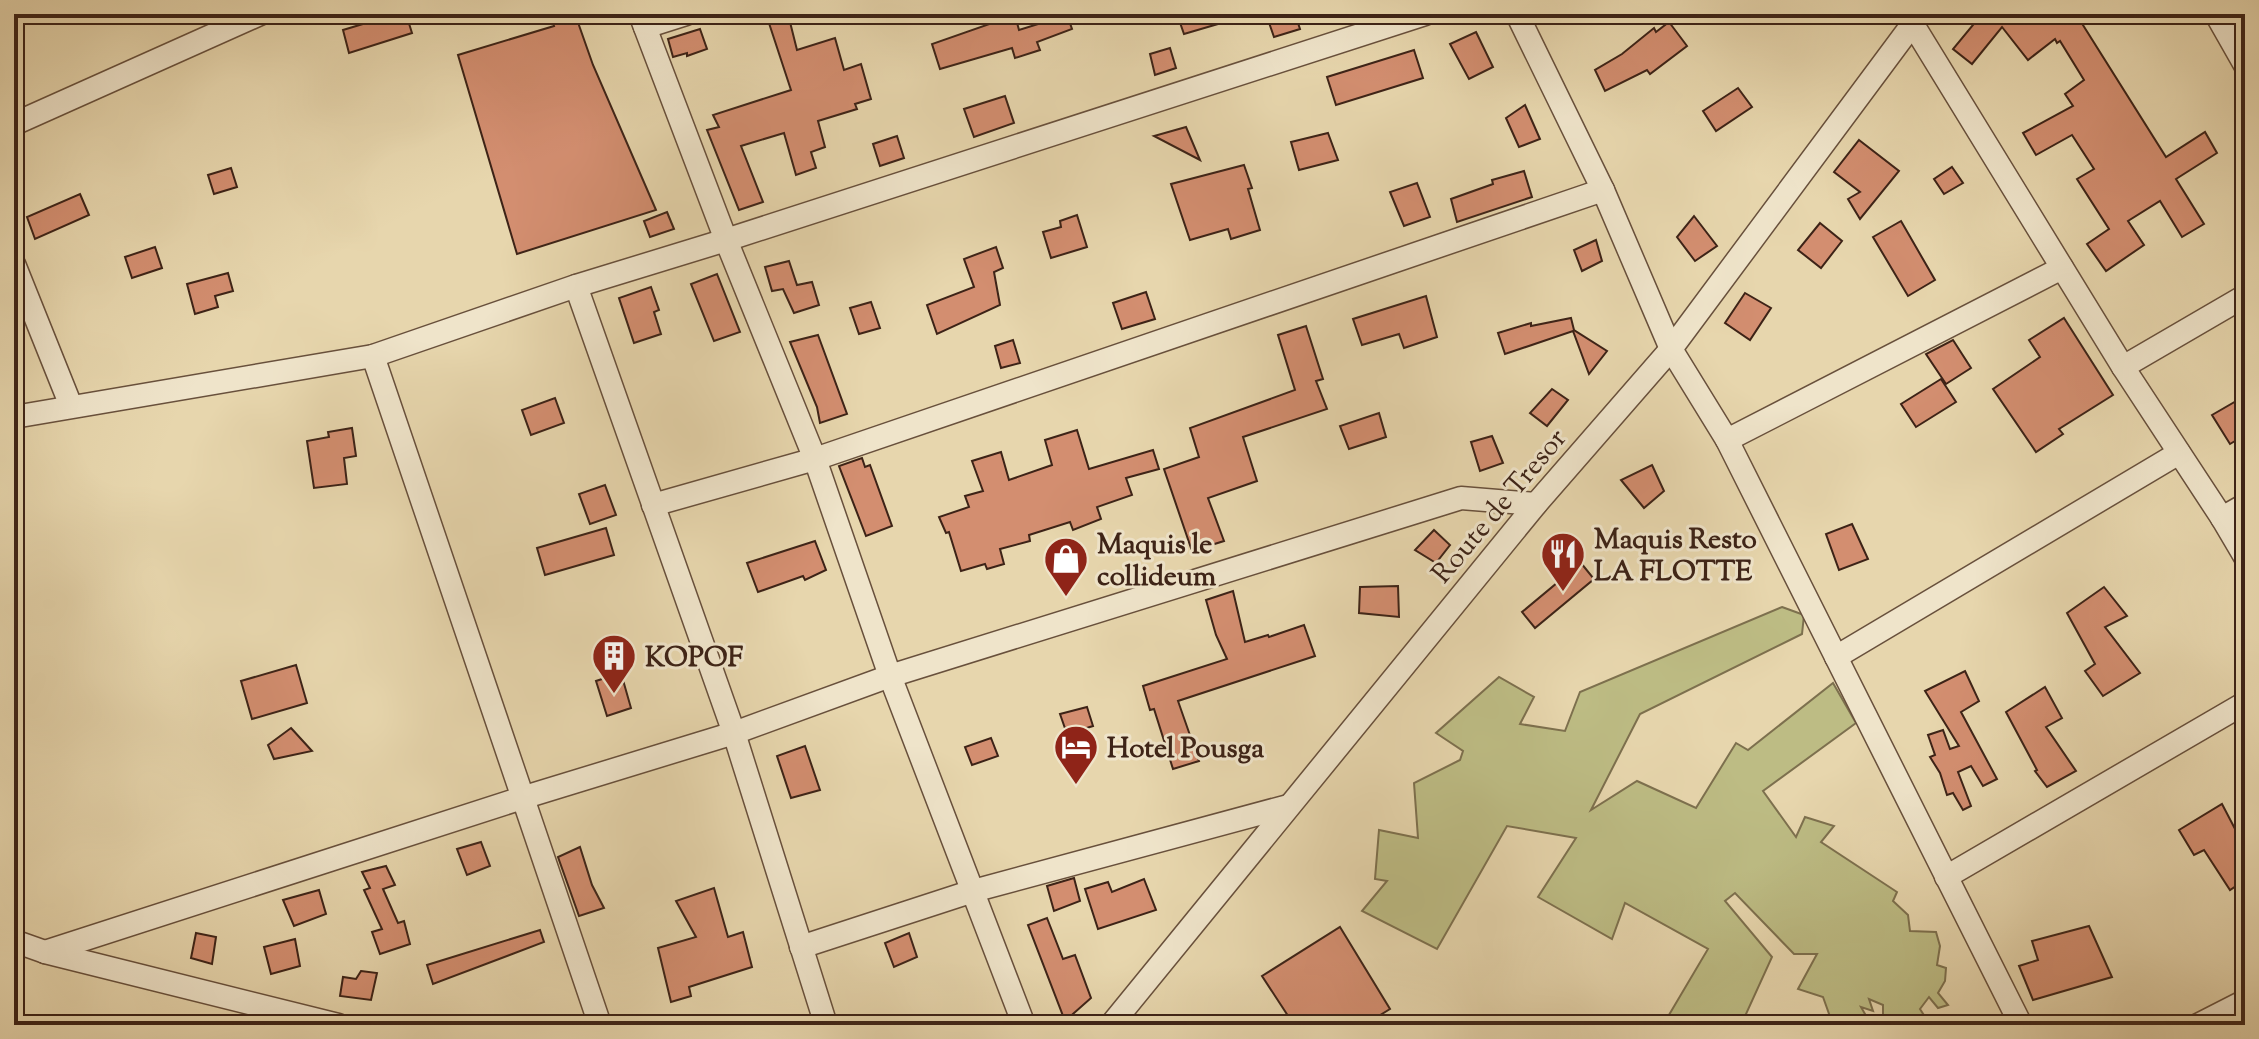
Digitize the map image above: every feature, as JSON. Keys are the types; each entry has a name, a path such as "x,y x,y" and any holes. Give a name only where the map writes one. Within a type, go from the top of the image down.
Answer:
{"street":[{"path":"14,124 260,14"},
{"path":"686,14 643,21 726,240 815,459 890,676 1024,1025"},
{"path":"14,417 373,356 576,286 1425,14"},
{"path":"1517,14 1603,190 1671,349 1727,440 2021,1025"},
{"path":"2216,14 2245,65"},
{"path":"1916,19 2062,268 2245,557"},
{"name":"Route de Tresor","path":"1113,1025 1536,504 1671,349 1916,19"},
{"path":"653,505 815,459 1603,190"},
{"path":"14,264 71,406"},
{"path":"1727,440 2062,268"},
{"path":"576,286 734,733 826,1025"},
{"path":"2123,367 2245,296"},
{"path":"1113,1025 1671,349"},
{"path":"373,356 600,1025"},
{"path":"1836,657 2179,453"},
{"path":"45,952 734,733 890,676 1461,498 1536,504"},
{"path":"2222,518 2245,505"},
{"path":"1946,877 2245,703"},
{"path":"801,947 973,891 1288,806"},
{"path":"14,941 45,952 338,1025"},
{"path":"2198,1025 2245,1001"}],"shaded area":[{"path":"1782,607 1804,615 1802,634 1640,714 1591,810 1637,781 1696,808 1736,743 1748,750 1833,683 1856,723 1763,791 1796,837 1805,817 1834,826 1821,842 1897,892 1893,901 1908,915 1910,931 1936,932 1940,946 1937,965 1946,968 1945,981 1938,993 1948,1005 1938,1008 1929,997 1920,1009 1927,1020 1898,1017 1895,1025 1883,1023 1883,1005 1869,999 1873,1011 1861,1007 1869,1021 1867,1025 1833,1025 1823,997 1798,989 1817,954 1794,954 1735,893 1725,901 1772,957 1741,1025 1663,1025 1708,949 1625,903 1612,939 1538,897 1576,838 1507,826 1437,949 1362,911 1387,881 1375,879 1379,830 1418,838 1414,783 1460,760 1463,751 1436,733 1499,677 1534,697 1520,724 1565,731 1580,692"}],"building":[{"path":"396,14 406,14 412,33 349,53 343,30"},
{"path":"550,14 575,14 593,65 656,210 517,254 458,55 554,26"},
{"path":"766,14 788,14 797,50 835,38 844,70 861,64 871,99 855,104 857,109 818,121 825,147 811,152 816,168 796,175 784,133 741,146 763,202 739,210 707,130 719,127 713,115 791,90"},
{"path":"1177,14 1234,14 1235,19 1184,34"},
{"path":"1266,14 1295,14 1300,29 1274,37"},
{"path":"1982,14 2076,14 2166,157 2205,132 2217,153 2176,179 2204,224 2182,237 2160,201 2128,221 2144,245 2106,271 2087,244 2109,229 2077,179 2094,169 2072,135 2036,155 2023,133 2073,106 2065,94 2084,80 2060,41 2057,43 2055,39 2028,60 2002,27 1972,64 1953,49"},
{"path":"1015,15 1019,30 1067,15 1072,29 1037,42 1040,50 1015,58 1012,48 940,69 932,44"},
{"path":"1669,22 1687,46 1650,74 1647,70 1605,91 1595,70 1622,54 1654,28 1656,32"},
{"path":"700,29 707,49 673,57 668,39"},
{"path":"1476,32 1493,67 1469,79 1450,44"},
{"path":"1170,48 1176,68 1155,75 1150,54"},
{"path":"1414,50 1423,78 1336,105 1327,77"},
{"path":"1738,88 1752,107 1716,131 1703,111"},
{"path":"1005,96 1014,123 974,137 964,109"},
{"path":"1525,105 1540,139 1519,147 1506,118"},
{"path":"1186,127 1200,160 1154,136"},
{"path":"1328,133 1338,160 1299,170 1291,142"},
{"path":"897,136 904,158 880,166 873,144"},
{"path":"1859,140 1899,171 1860,219 1848,199 1860,192 1834,172"},
{"path":"1244,165 1260,230 1231,239 1228,229 1190,240 1171,184"},
{"path":"1952,167 1963,183 1944,194 1934,179"},
{"path":"231,168 237,187 214,194 208,175"},
{"path":"1524,171 1532,197 1457,222 1451,199 1493,184 1492,180"},
{"path":"1417,183 1430,217 1404,226 1390,192"},
{"path":"80,194 89,215 35,239 27,217"},
{"path":"667,212 674,229 650,237 644,221"},
{"path":"1077,215 1087,247 1051,258 1043,232 1061,227 1060,221"},
{"path":"1694,216 1717,246 1695,261 1677,237"},
{"path":"1901,221 1935,280 1908,296 1873,237"},
{"path":"1820,223 1842,241 1821,268 1798,250"},
{"path":"1596,240 1602,261 1582,271 1574,250"},
{"path":"155,247 162,268 132,278 125,257"},
{"path":"996,247 1003,268 994,272 1000,305 937,334 927,305 974,287 964,259"},
{"path":"789,261 797,285 812,282 819,305 794,313 783,289 772,291 765,267"},
{"path":"228,273 233,291 215,296 218,307 195,314 187,284"},
{"path":"717,274 740,332 714,341 691,284"},
{"path":"651,287 659,310 654,312 661,334 634,343 619,298"},
{"path":"1146,292 1155,319 1122,329 1113,303"},
{"path":"1745,293 1771,308 1750,340 1725,323"},
{"path":"1426,296 1437,337 1404,348 1399,334 1362,345 1353,319"},
{"path":"871,302 880,328 859,334 850,308"},
{"path":"1571,318 1574,330 1607,351 1589,374 1573,331 1505,354 1498,333 1531,323 1531,326"},
{"path":"2064,318 2113,395 2059,429 2063,434 2036,452 1993,389 2040,357 2029,340"},
{"path":"1306,326 1323,379 1316,381 1327,409 1243,437 1257,481 1208,498 1224,541 1192,551 1164,469 1199,457 1190,428 1295,390 1278,335"},
{"path":"818,335 847,414 820,423 817,407 790,342"},
{"path":"1013,340 1020,363 1001,368 995,346"},
{"path":"1953,340 1971,368 1946,384 1926,354"},
{"path":"1941,379 1956,402 1916,427 1901,404"},
{"path":"1552,389 1568,400 1547,426 1530,413"},
{"path":"2245,396 2245,435 2230,444 2212,415"},
{"path":"555,398 564,423 531,435 522,410"},
{"path":"1379,413 1386,437 1349,449 1340,426"},
{"path":"352,428 356,456 344,458 347,484 314,488 307,441 329,437 328,432"},
{"path":"1077,430 1089,469 1153,450 1159,469 1126,478 1132,495 1097,507 1101,519 1073,530 1070,522 1029,535 1030,541 1000,549 1004,564 987,569 985,564 961,571 949,532 946,533 939,517 969,507 965,496 983,491 972,461 1001,452 1009,480 1052,465 1045,440"},
{"path":"1492,436 1503,463 1480,471 1471,442"},
{"path":"862,458 865,467 870,465 892,526 866,536 839,466"},
{"path":"1652,465 1664,491 1644,508 1621,480"},
{"path":"605,485 616,515 590,524 579,494"},
{"path":"1852,524 1868,559 1839,570 1826,534"},
{"path":"606,528 614,555 545,575 537,548"},
{"path":"1434,530 1450,545 1436,563 1415,550"},
{"path":"815,541 826,570 805,580 803,576 758,592 747,563"},
{"path":"1581,563 1594,579 1535,628 1522,612"},
{"path":"1398,586 1399,617 1359,613 1360,587"},
{"path":"2104,587 2127,616 2105,627 2140,673 2103,696 2085,671 2095,664 2067,613"},
{"path":"1233,591 1245,642 1304,625 1315,656 1178,701 1199,761 1173,769 1154,709 1150,710 1143,686 1227,659 1206,600"},
{"path":"296,665 307,703 252,719 241,681"},
{"path":"1965,671 1979,701 1961,712 1997,779 1983,786 1971,766 1958,772 1971,806 1963,810 1953,793 1947,795 1940,773 1930,757 1935,755 1928,735 1943,730 1950,749 1959,746 1925,691"},
{"name":"KOPOF","path":"621,673 631,708 607,716 596,681"},
{"path":"2045,687 2062,718 2046,727 2076,771 2047,787 2035,771 2006,712"},
{"path":"1087,707 1093,726 1067,734 1060,714"},
{"path":"291,728 312,751 274,759 268,745"},
{"path":"991,738 998,756 972,765 965,747"},
{"path":"805,746 820,790 791,798 777,756"},
{"path":"2222,804 2245,848 2245,880 2230,890 2204,850 2194,855 2179,830"},
{"path":"481,842 490,866 467,875 457,849"},
{"path":"580,847 592,885 604,908 579,916 558,857"},
{"path":"386,866 395,885 383,889 398,923 404,921 410,944 380,954 372,932 382,929 364,890 370,888 362,872"},
{"path":"1074,878 1080,901 1054,911 1047,886"},
{"path":"1144,879 1156,910 1098,929 1085,889 1108,882 1112,892"},
{"path":"714,888 728,937 743,932 752,967 689,987 691,996 671,1002 658,948 696,937 676,901"},
{"path":"319,890 326,914 294,926 283,900"},
{"path":"1047,918 1063,959 1075,955 1091,998 1065,1021 1028,925"},
{"path":"2089,926 2112,977 2033,1000 2019,966 2038,960 2032,941"},
{"path":"1340,927 1390,1009 1364,1025 1294,1025 1262,976"},
{"path":"540,930 544,942 433,984 427,965"},
{"path":"196,933 216,937 212,964 191,958"},
{"path":"909,933 917,957 894,967 885,943"},
{"path":"295,939 300,966 271,974 264,947"},
{"path":"361,971 377,973 371,1000 340,996 343,977 356,979"}],"place":[{"name":"Maquis Resto LA FLOTTE","path":"1563,593"},
{"name":"Maquis le collideum","path":"1066,598"},
{"name":"KOPOF","path":"614,695"},
{"name":"Hotel Pousga","path":"1076,786"}]}
